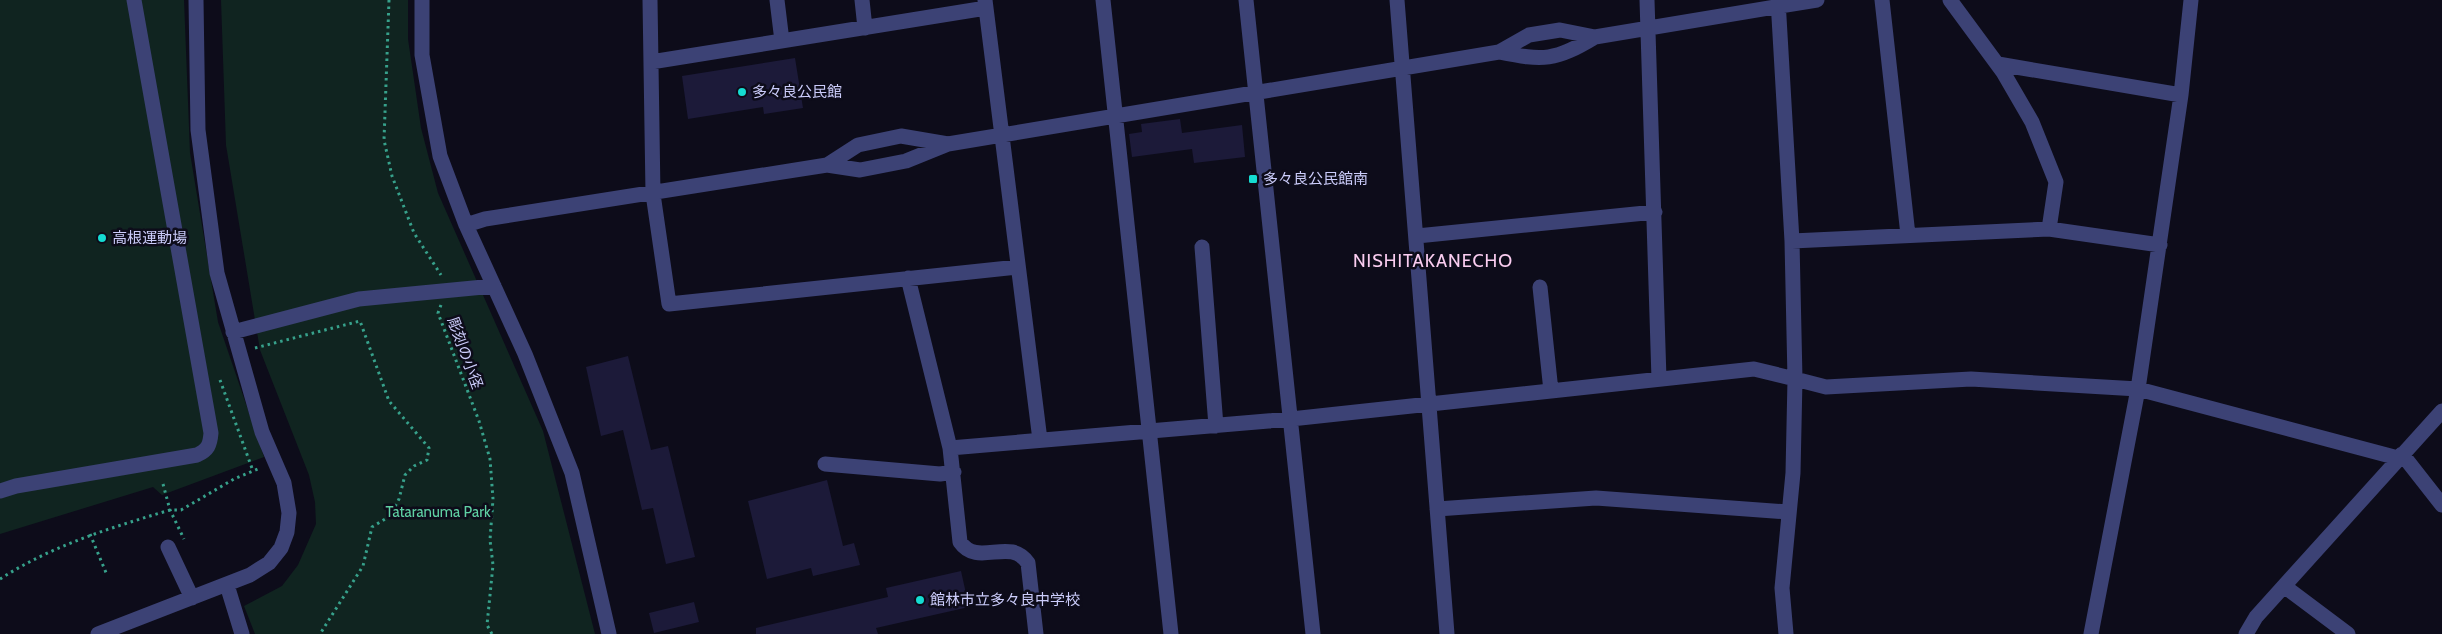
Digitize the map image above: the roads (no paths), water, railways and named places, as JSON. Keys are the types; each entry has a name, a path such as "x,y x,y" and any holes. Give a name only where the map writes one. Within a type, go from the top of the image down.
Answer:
{"street":[{"path":"0,491 16,486 197,455 206,451 210,443 211,433 134,0"},
{"path":"98,634 250,575 269,563 281,548 287,532 289,513 284,483 262,432 217,274 200,150 196,0"},
{"path":"422,0 422,55 440,156 466,225 550,414 572,473 609,634"},
{"path":"650,0 653,194 670,304 1018,267"},
{"path":"777,0 782,41"},
{"path":"862,0 865,28"},
{"path":"1103,0 1171,634"},
{"path":"1246,0 1313,634"},
{"path":"1397,0 1404,68 1447,634"},
{"path":"1647,0 1659,379"},
{"path":"1499,52 1529,34 1560,30 1594,37 1779,3 1817,0"},
{"path":"1882,0 1908,235"},
{"path":"1950,0 1998,64 2032,122 2056,182 2049,229"},
{"path":"2092,634 2138,389 2181,95 2191,0"},
{"path":"1779,3 1792,241 1796,379 1793,473 1782,588 1786,634"},
{"path":"651,62 865,28 986,4 1040,440"},
{"path":"466,225 485,219 653,194 827,165 860,170 906,162 948,144 1003,136 1116,114 1499,52 1534,59 1566,54 1594,37"},
{"path":"1998,64 2181,95"},
{"path":"827,165 858,146 901,136 948,144"},
{"path":"1417,236 1655,212"},
{"path":"1792,241 2049,229 2160,245"},
{"path":"1202,247 1216,426"},
{"path":"908,278 950,448 960,542 966,550 974,553 1015,551 1022,555 1028,563 1036,634"},
{"path":"233,332 359,299 494,286"},
{"path":"1540,287 1550,391"},
{"path":"950,448 1291,419 1754,369 1826,387 1971,379 2138,389 2400,456 2442,505"},
{"path":"2246,634 2256,617 2442,411"},
{"path":"825,464 940,474 954,472"},
{"path":"1437,509 1596,498 1788,512"},
{"path":"168,547 192,598"},
{"path":"227,585 242,634"},
{"path":"2284,586 2348,634"}],"place":[{"name":"多々良公民館","path":"742,92"},
{"name":"多々良公民館南","path":"1253,179"},
{"name":"高根運動場","path":"102,238"},
{"name":"館林市立多々良中学校","path":"920,600"}],"district":[{"name":"NISHITAKANECHO","path":"1433,261"}],"park label":[{"name":"Tataranuma Park","path":"438,512"}]}
